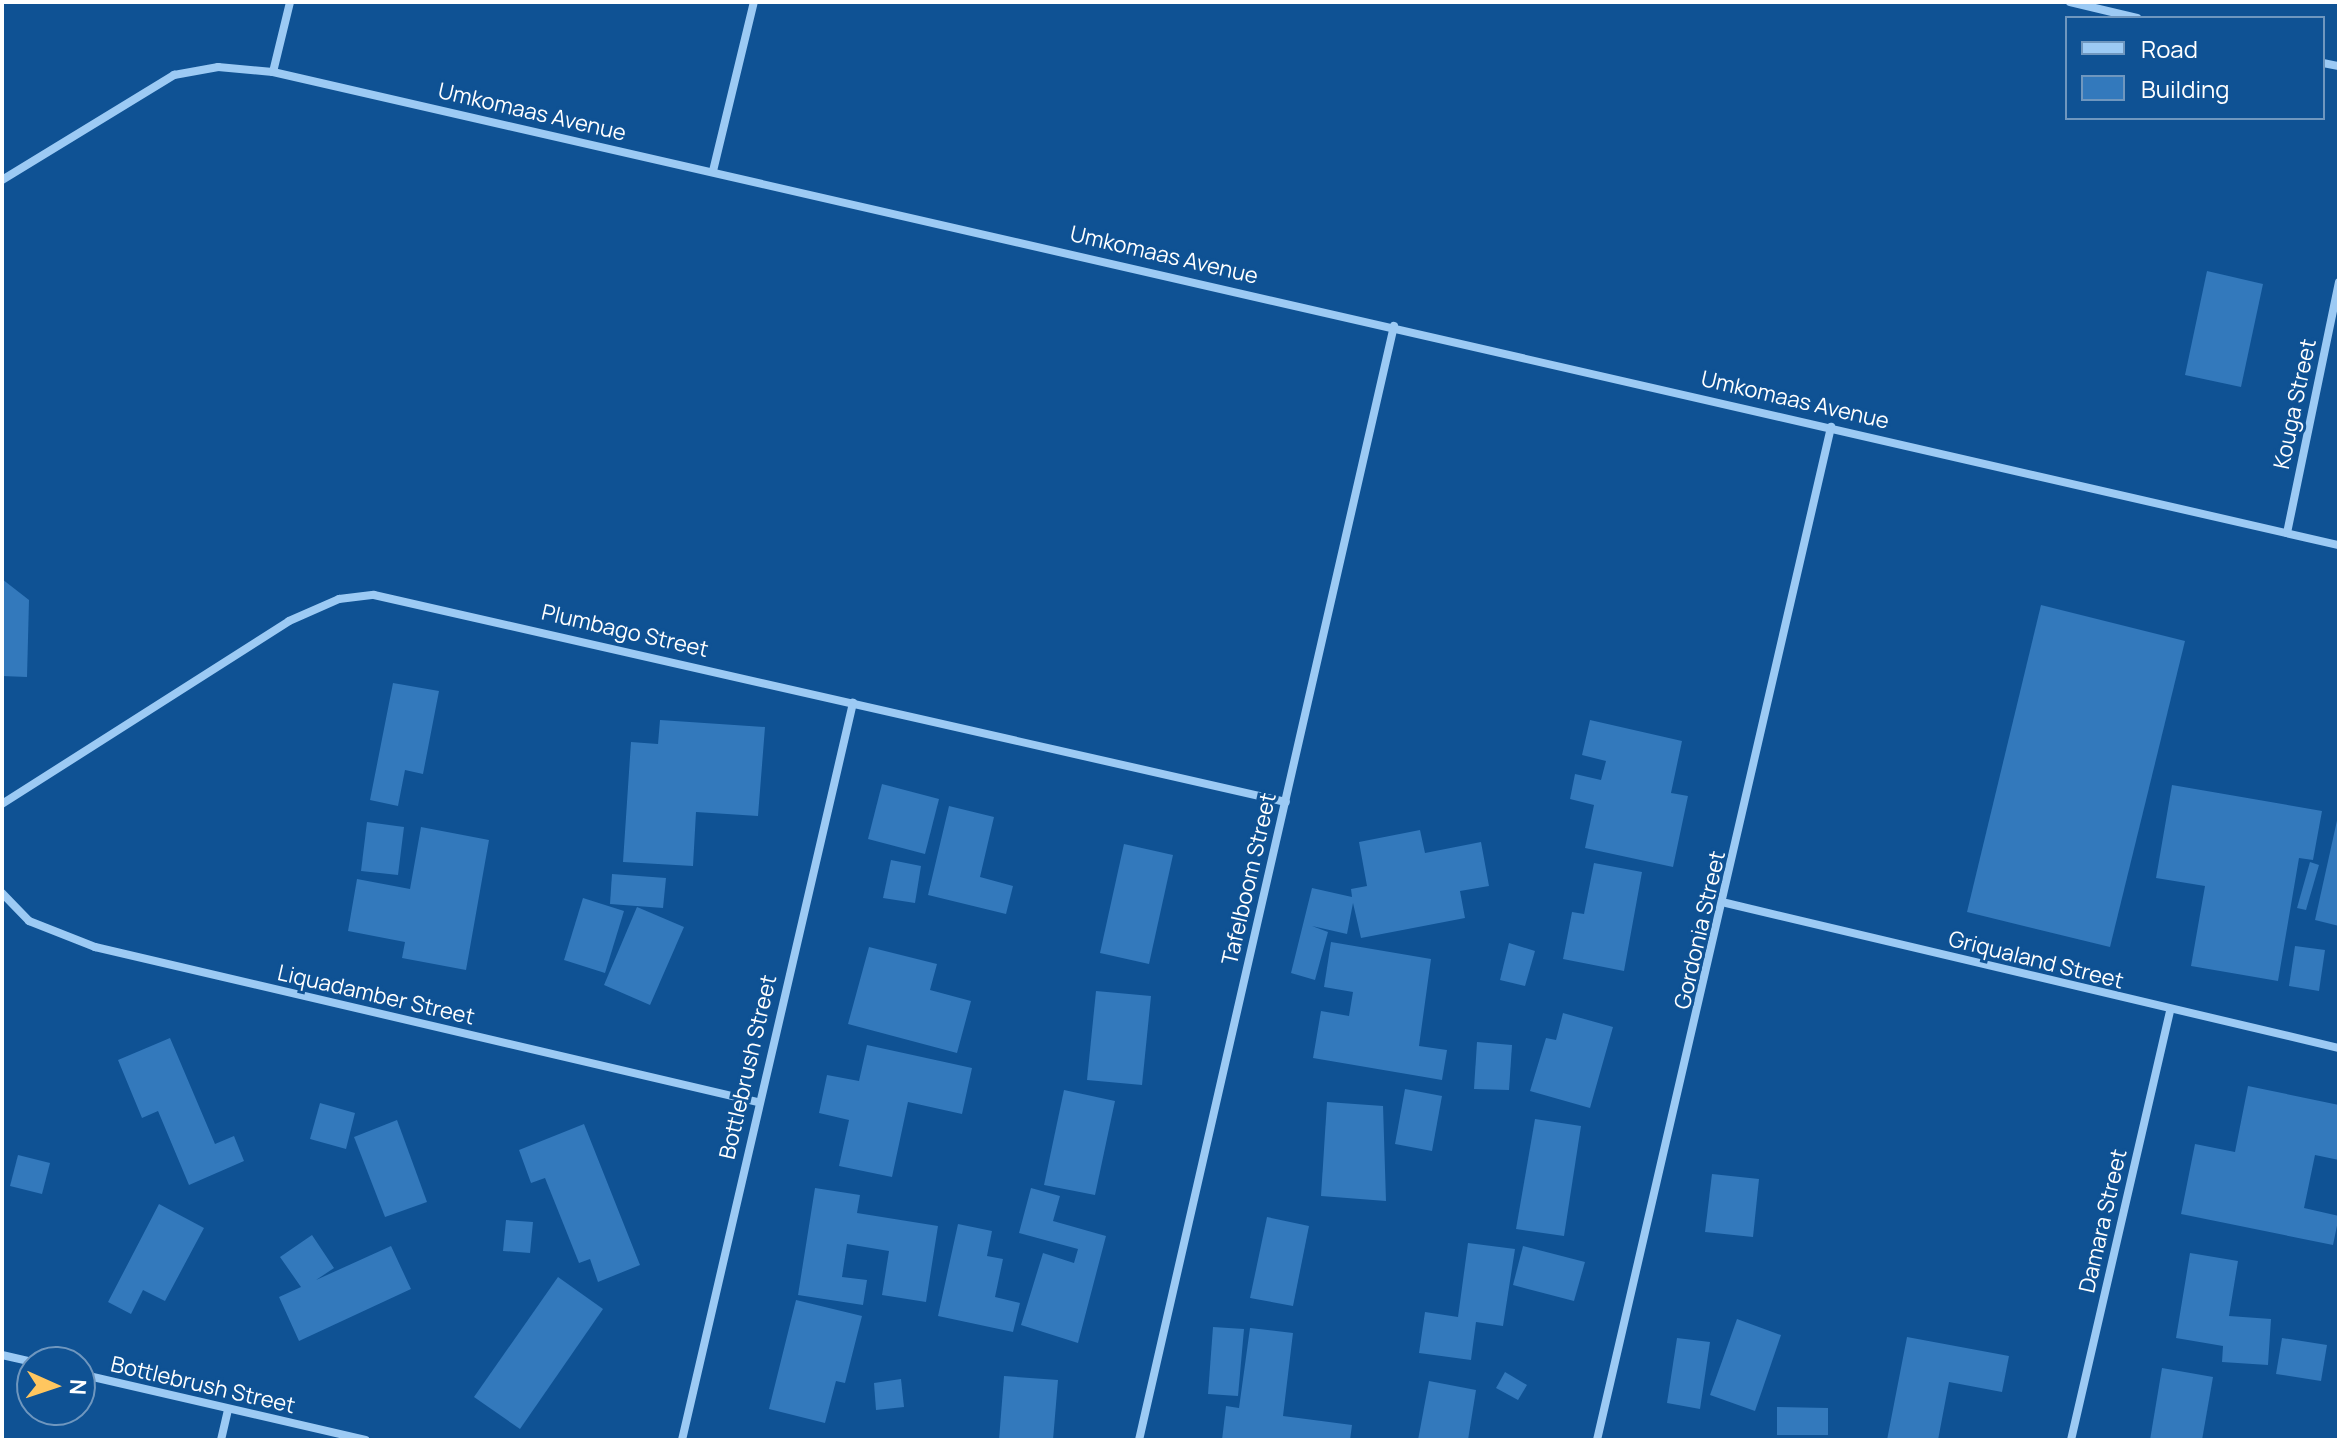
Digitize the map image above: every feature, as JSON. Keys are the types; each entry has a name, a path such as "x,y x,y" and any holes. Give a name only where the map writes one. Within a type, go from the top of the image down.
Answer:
{"street":[{"path":"273,72 290,2"},
{"path":"713,171 754,2"},
{"path":"2070,2 2129,16"},
{"name":"Umkomaas Avenue","path":"2,180 174,75 218,67 273,72 1394,326 2339,545"},
{"name":"Kouga Street","path":"2287,533 2339,282"},
{"name":"Tafelboom Street","path":"1139,1440 1394,326"},
{"name":"Gordonia Street","path":"1597,1440 1726,903 1831,427"},
{"name":"Plumbago Street","path":"2,804 289,621 356,596 411,599 1286,802"},
{"name":"Bottlebrush Street","path":"682,1440 853,703"},
{"name":"Liquadamber Street","path":"2,893 29,921 95,947 758,1102"},
{"name":"Griqualand Street","path":"1726,903 2170,1011 2339,1048"},
{"name":"Damara Street","path":"2071,1440 2170,1011"},
{"name":"Bottlebrush Street","path":"96,1378 365,1440"},
{"path":"221,1440 228,1410"}],"building":[{"path":"2207,271 2263,284 2241,387 2185,375"},
{"path":"2,579 29,600 27,677 2,676"},
{"path":"2041,605 2185,641 2110,947 1967,912"},
{"path":"393,683 439,691 423,774 405,770 398,806 370,800"},
{"path":"660,720 765,727 758,816 696,812 693,866 623,862 631,742 658,744"},
{"path":"1590,720 1682,741 1671,793 1688,796 1673,867 1585,848 1594,805 1570,799 1575,774 1601,780 1606,761 1582,755"},
{"path":"882,784 939,799 925,854 868,839"},
{"path":"2172,785 2322,811 2313,860 2299,858 2278,981 2191,966 2205,886 2156,878"},
{"path":"949,806 994,817 980,877 1013,886 1006,914 928,895"},
{"path":"2339,816 2339,926 2315,920"},
{"path":"367,822 404,827 398,875 361,871"},
{"path":"421,827 489,840 466,970 402,958 405,942 348,931 357,879 410,889"},
{"path":"1420,830 1425,853 1481,842 1489,886 1460,891 1465,918 1361,938 1353,903 1347,934 1312,926 1328,932 1315,980 1291,973 1312,888 1352,897 1351,889 1367,886 1359,842"},
{"path":"1124,844 1173,855 1149,964 1100,953"},
{"path":"891,860 921,866 915,903 883,898"},
{"path":"2310,862 2319,865 2306,910 2297,908"},
{"path":"1594,863 1642,872 1624,971 1563,959 1572,912 1584,914"},
{"path":"612,874 666,878 663,908 610,904"},
{"path":"583,898 624,911 605,973 564,960"},
{"path":"637,907 684,927 650,1005 604,985"},
{"path":"1331,942 1431,959 1419,1046 1447,1050 1442,1080 1313,1058 1321,1011 1349,1016 1353,992 1324,987"},
{"path":"1509,943 1535,951 1525,986 1500,980"},
{"path":"2295,946 2325,950 2319,991 2289,986"},
{"path":"869,947 937,964 930,990 971,1001 957,1053 848,1024"},
{"path":"1096,991 1151,996 1142,1085 1087,1080"},
{"path":"1563,1013 1613,1027 1590,1108 1530,1091 1546,1038 1556,1040"},
{"path":"170,1038 215,1144 234,1136 244,1161 189,1185 158,1111 142,1118 118,1060"},
{"path":"1477,1042 1512,1045 1509,1090 1474,1089"},
{"path":"867,1045 972,1068 962,1114 908,1102 892,1177 839,1166 849,1120 819,1113 827,1075 859,1081"},
{"path":"2248,1086 2339,1105 2339,1160 2315,1155 2304,1208 2339,1216 2333,1245 2181,1214 2195,1144 2235,1152"},
{"path":"1405,1089 1442,1096 1432,1151 1395,1144"},
{"path":"1064,1090 1115,1101 1095,1195 1044,1185"},
{"path":"1327,1102 1383,1106 1386,1201 1321,1196"},
{"path":"320,1103 355,1113 346,1149 310,1139"},
{"path":"1535,1119 1581,1126 1564,1236 1516,1229"},
{"path":"397,1120 427,1202 385,1217 354,1137"},
{"path":"584,1124 640,1265 598,1282 590,1259 579,1263 545,1178 531,1183 519,1150"},
{"path":"18,1155 50,1163 42,1194 10,1186"},
{"path":"1712,1174 1759,1179 1753,1237 1705,1232"},
{"path":"815,1188 860,1195 857,1213 938,1226 926,1302 882,1295 889,1251 847,1244 842,1277 867,1280 863,1305 798,1295"},
{"path":"1031,1188 1060,1196 1053,1221 1106,1236 1078,1343 1021,1325 1043,1253 1074,1263 1078,1249 1019,1233"},
{"path":"159,1204 204,1228 165,1301 143,1290 131,1314 108,1302"},
{"path":"1267,1217 1309,1226 1293,1306 1250,1298"},
{"path":"506,1220 533,1222 530,1253 503,1251"},
{"path":"958,1224 992,1231 987,1256 1003,1259 995,1297 1020,1303 1013,1332 938,1316"},
{"path":"312,1235 334,1268 316,1280 391,1246 411,1289 299,1341 279,1297 301,1287 280,1257"},
{"path":"1468,1243 1515,1249 1503,1326 1476,1322 1471,1360 1419,1353 1425,1312 1458,1317"},
{"path":"1523,1246 1585,1262 1574,1301 1513,1285"},
{"path":"2190,1253 2238,1261 2229,1316 2271,1319 2268,1365 2222,1362 2223,1346 2176,1338"},
{"path":"558,1277 603,1309 520,1429 474,1397"},
{"path":"796,1300 862,1316 845,1383 836,1381 825,1423 769,1409"},
{"path":"1737,1319 1781,1335 1755,1411 1710,1395"},
{"path":"1213,1327 1244,1329 1238,1396 1208,1394"},
{"path":"1250,1328 1293,1333 1283,1416 1352,1425 1350,1440 1222,1440 1226,1406 1239,1408"},
{"path":"1907,1337 2009,1356 2002,1392 1949,1382 1938,1440 1887,1440"},
{"path":"1677,1338 1710,1342 1700,1409 1667,1403"},
{"path":"2282,1338 2327,1345 2321,1381 2276,1374"},
{"path":"2162,1368 2213,1377 2202,1440 2150,1440"},
{"path":"1505,1372 1527,1385 1518,1400 1496,1388"},
{"path":"1004,1376 1058,1380 1053,1440 999,1440"},
{"path":"901,1379 904,1407 876,1410 874,1383"},
{"path":"1429,1381 1476,1390 1468,1440 1418,1440"},
{"path":"1777,1407 1828,1408 1828,1435 1777,1435"}]}
